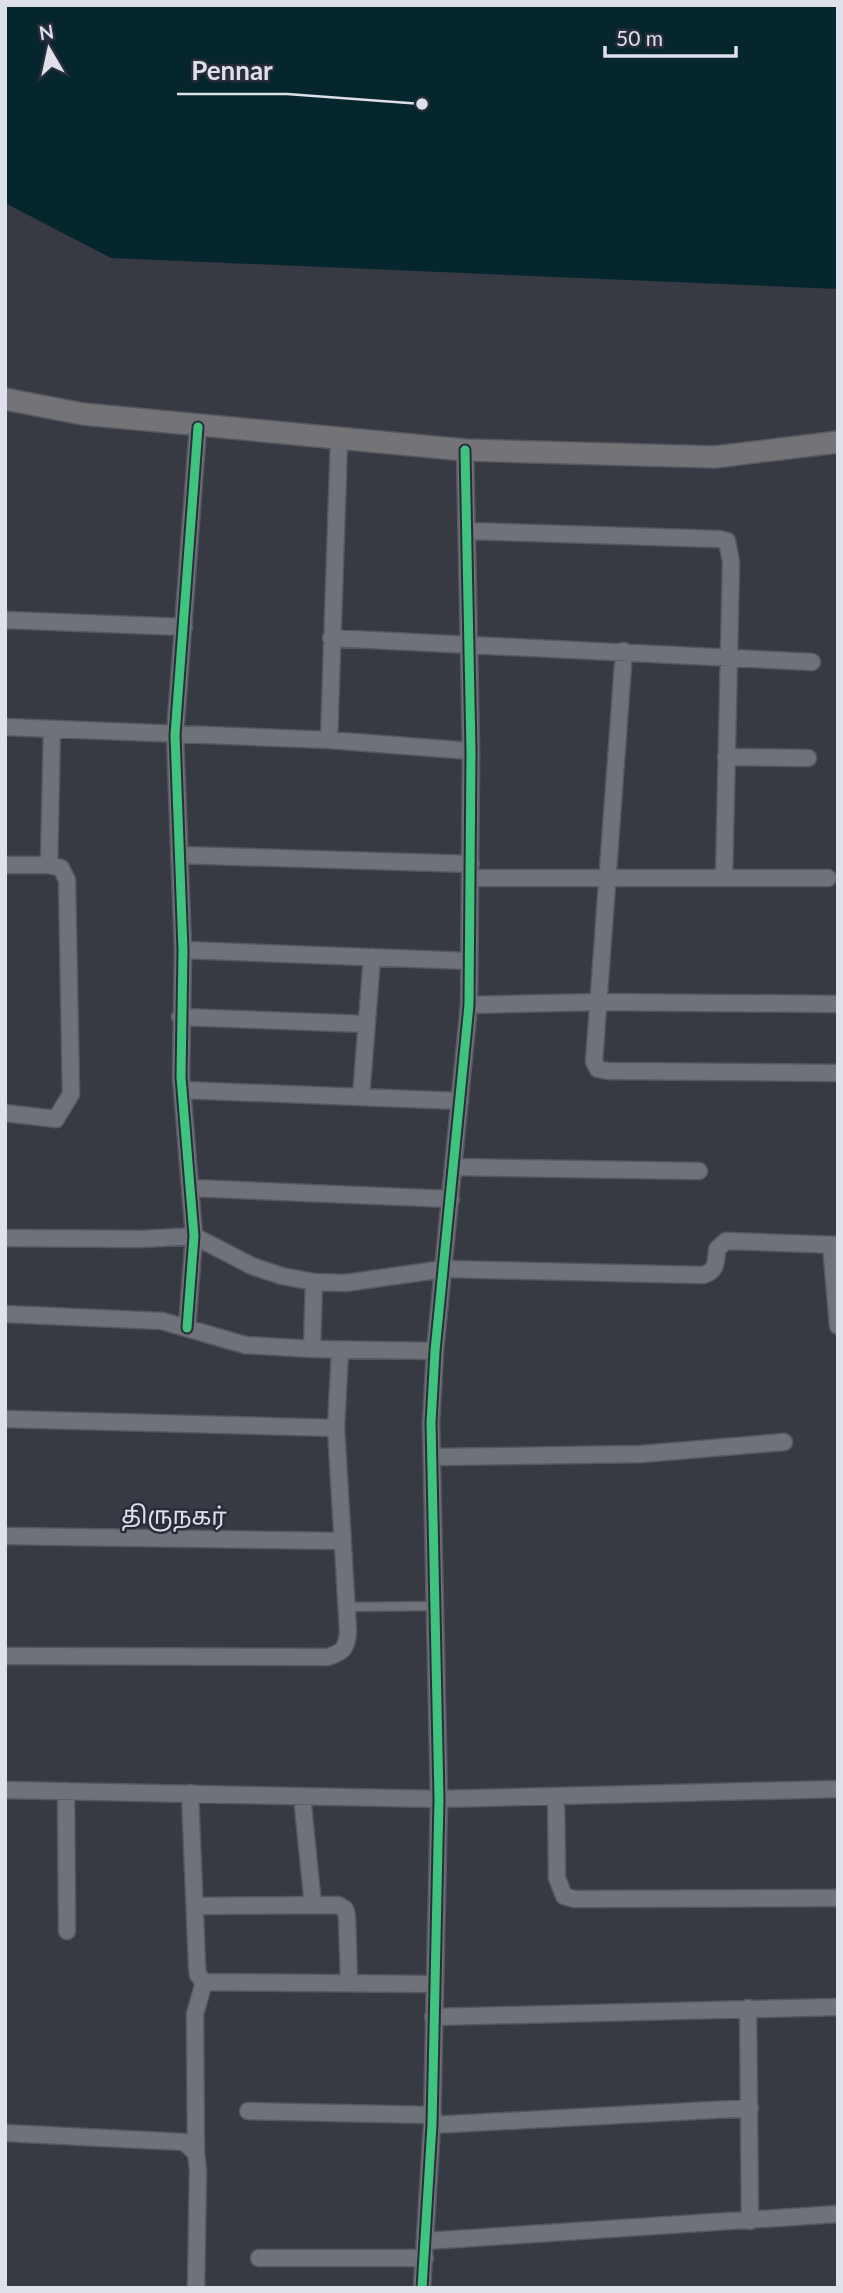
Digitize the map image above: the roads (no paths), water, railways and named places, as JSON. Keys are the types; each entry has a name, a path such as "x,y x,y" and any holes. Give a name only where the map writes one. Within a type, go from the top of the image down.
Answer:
{"main road":[{"path":"5,399 83,414 198,427 465,450 715,457 838,442"}],"street":[{"path":"187,1328 194,1236 181,1090 183,950 174,735 198,427"},
{"path":"329,740 339,440"},
{"path":"422,2288 433,2120 439,1799 432,1457 435,1351 469,1004 471,751 465,450"},
{"path":"467,531 719,538 727,541 731,562 724,878"},
{"path":"5,620 184,628"},
{"path":"331,638 812,662"},
{"path":"624,651 594,1052 598,1069 838,1073"},
{"path":"5,727 329,740 471,751"},
{"path":"49,864 52,729"},
{"path":"726,757 808,758"},
{"path":"179,855 608,878 828,878"},
{"path":"5,865 49,864 61,868 67,880 71,1094 56,1119 5,1113"},
{"path":"183,950 469,961"},
{"path":"361,1097 372,957"},
{"path":"469,1004 838,1004"},
{"path":"180,1017 366,1024"},
{"path":"181,1090 460,1101"},
{"path":"454,1167 699,1171"},
{"path":"191,1188 451,1199"},
{"path":"5,1238 142,1239 194,1236 252,1266 282,1276 314,1282 345,1283 444,1269 703,1275 711,1273 716,1265 717,1249 726,1241 834,1245 838,1326"},
{"path":"312,1349 314,1282"},
{"path":"5,1314 162,1321 244,1345 435,1351"},
{"path":"5,1656 327,1657 341,1654 347,1645 336,1428 340,1350"},
{"path":"5,1419 336,1428"},
{"path":"432,1457 641,1454 783,1442"},
{"name":"திருநகர்","path":"5,1536 343,1541"},
{"path":"5,1790 439,1799 838,1789"},
{"path":"66,1791 66,1931"},
{"path":"190,1794 197,1966 198,1975 204,1982 434,1984"},
{"path":"302,1796 313,1905"},
{"path":"556,1796 557,1878 564,1896 838,1898"},
{"path":"195,1906 338,1905 345,1909 349,1983"},
{"path":"196,2288 195,2014 204,1982"},
{"path":"433,2017 838,2007"},
{"path":"748,2008 750,2221"},
{"path":"248,2111 433,2120 750,2108"},
{"path":"5,2133 167,2139 184,2142 196,2153"},
{"path":"426,2241 838,2214"},
{"path":"258,2259 425,2258"}],"lane":[{"path":"346,1607 434,1606"}],"water":[{"path":"5,5 838,5 838,289 111,258 5,203"}],"place":[{"name":"Pennar","path":"422,104"}]}
